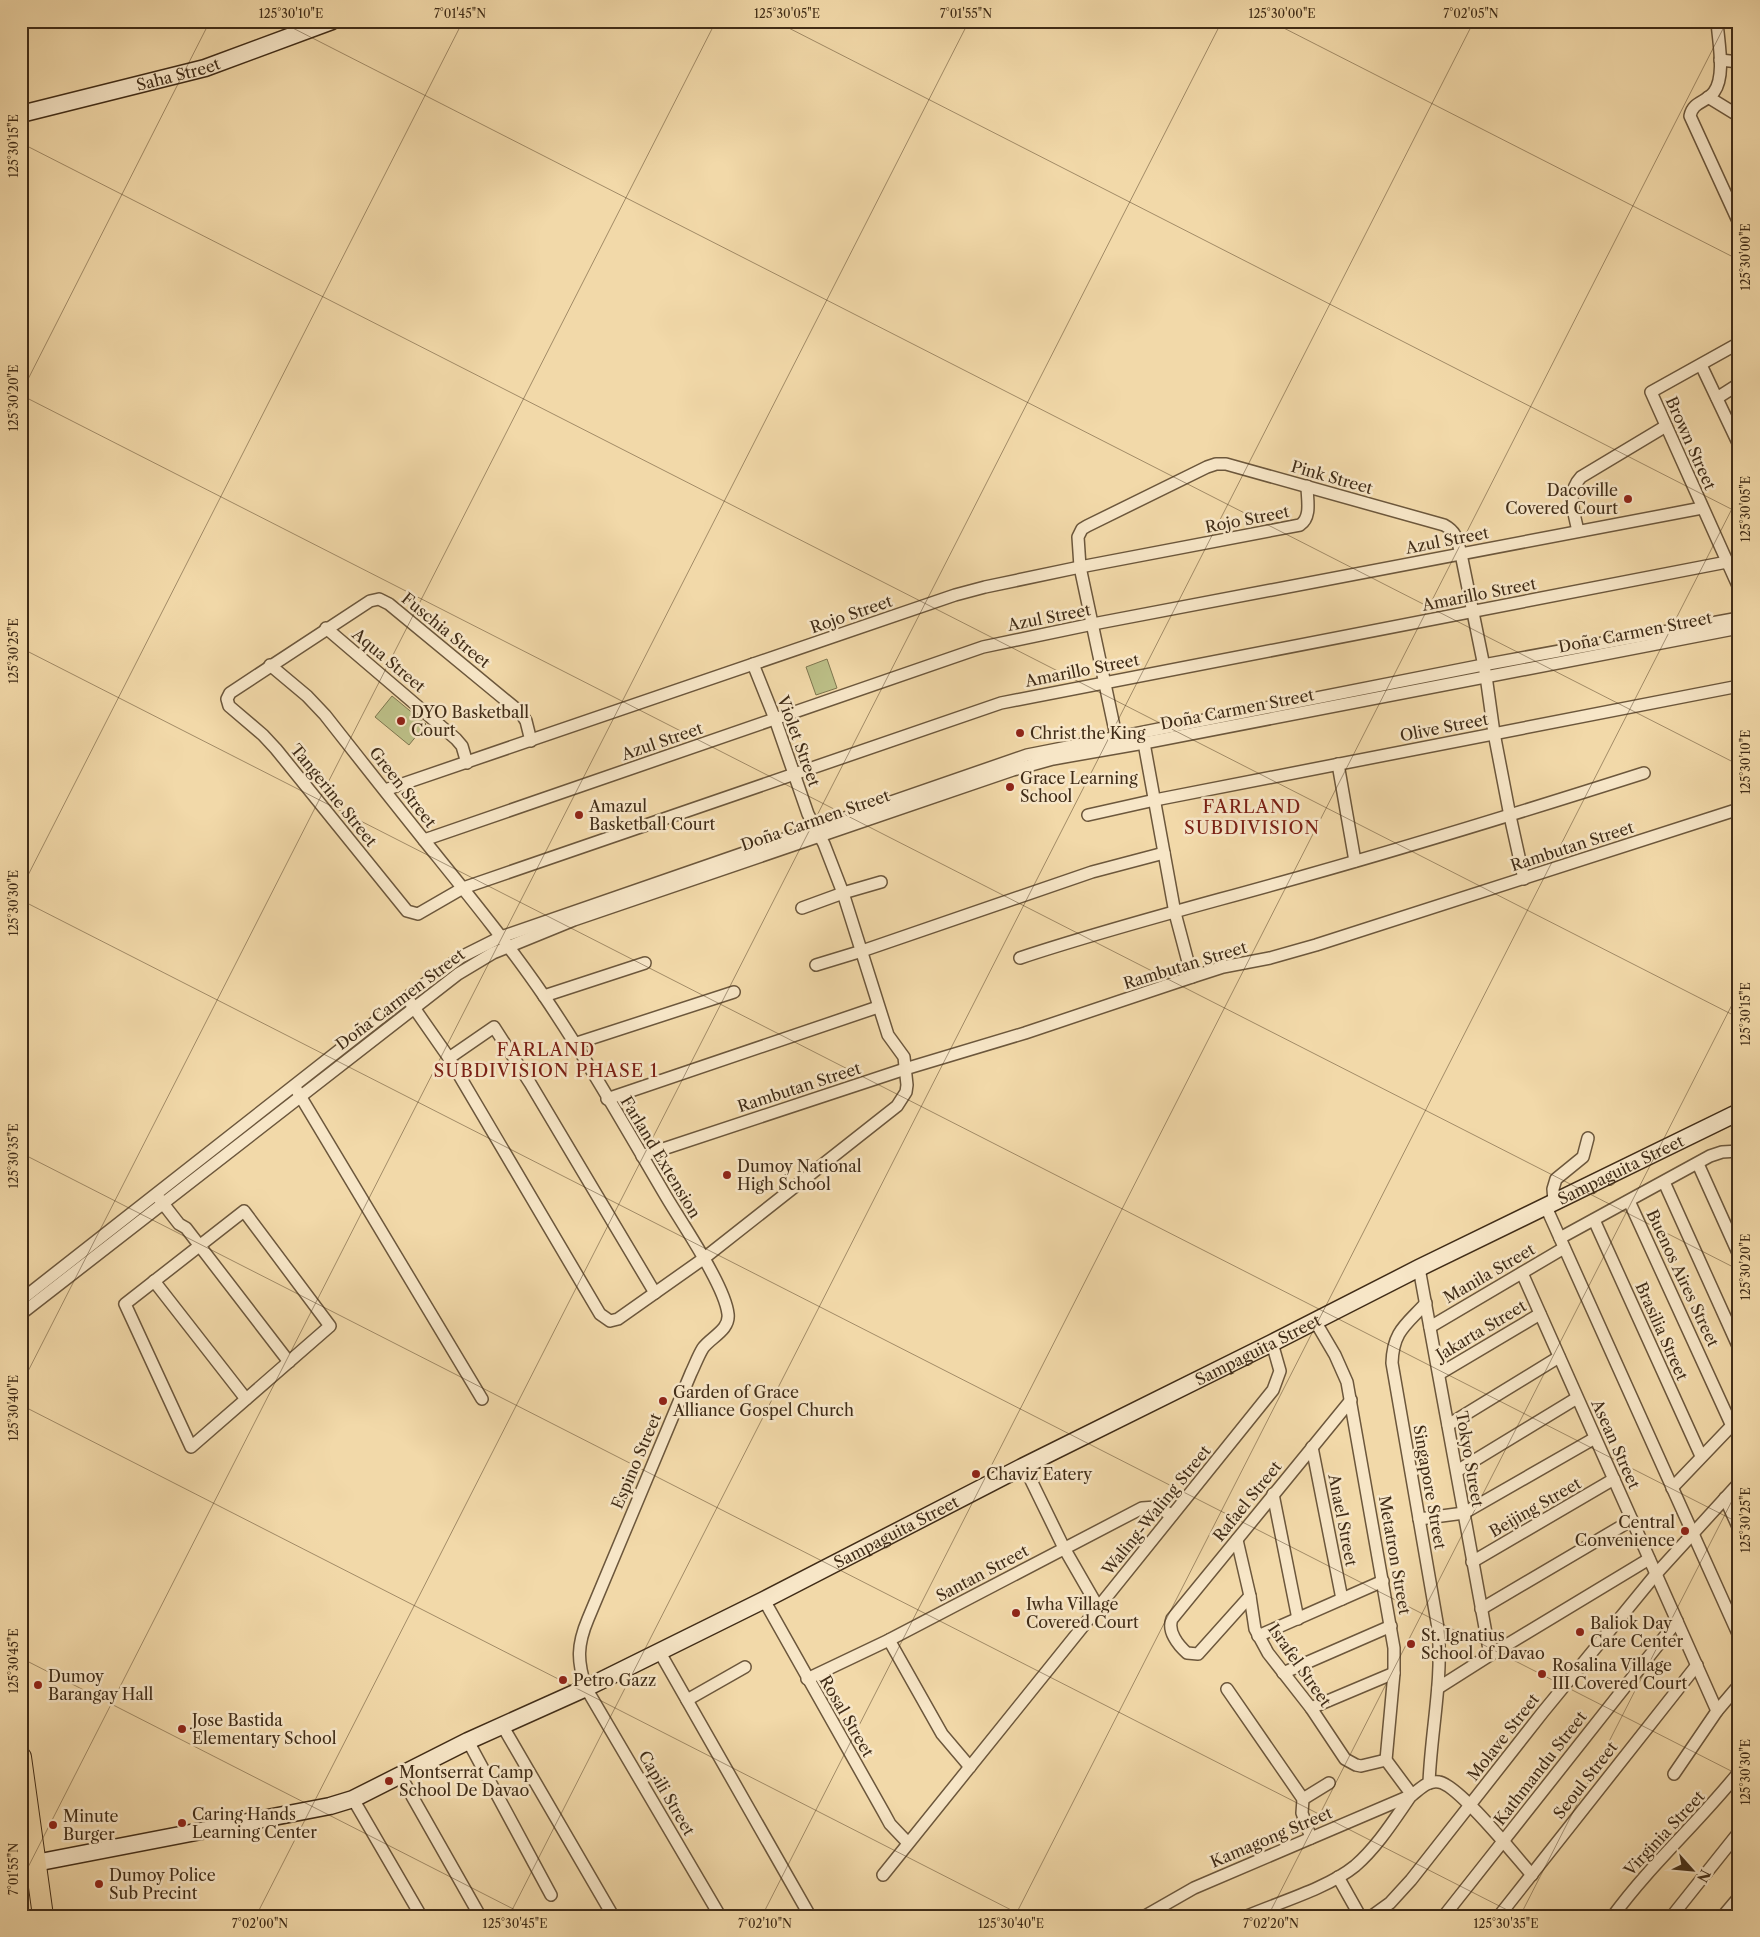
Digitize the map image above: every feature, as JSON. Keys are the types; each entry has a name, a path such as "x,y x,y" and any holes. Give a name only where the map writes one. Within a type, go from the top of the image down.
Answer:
{"highway":[{"path":"21,1757 30,1864 30,1916"},
{"path":"21,1838 30,1864 43,1916"}],"street":[{"name":"Saha Street","path":"21,114 205,68 332,21"},
{"path":"1717,21 1720,60 1718,85 1708,97 1694,106 1690,116 1739,223"},
{"path":"1720,60 1739,62"},
{"path":"1708,97 1736,114 1739,124"},
{"path":"1739,342 1701,365 1739,445"},
{"name":"Brown Street","path":"1701,365 1651,392 1739,588"},
{"path":"1717,398 1739,384"},
{"path":"1578,531 1572,496 1573,488 1581,477 1666,426"},
{"name":"Pink Street","path":"1080,567 1078,543 1080,533 1087,526 1216,464 1236,466 1444,525 1452,529 1461,554 1486,676 1494,733 1510,816 1524,878"},
{"name":"Rojo Street","path":"385,790 955,595 1080,567 1300,525 1305,522 1308,514 1307,486"},
{"name":"Azul Street","path":"424,840 983,648 1093,624 1702,508"},
{"name":"Amarillo Street","path":"463,888 1001,703 1727,562"},
{"path":"1080,567 1117,743"},
{"name":"Fuschia Street","path":"270,665 370,601 375,599 384,600 520,712 526,721 531,741"},
{"name":"Doña Carmen Street","path":"21,1314 162,1197 297,1090 406,997 461,957 574,920 637,894 1012,765 1483,665 1739,618"},
{"name":"Aqua Street","path":"326,628 456,739 462,746 467,763"},
{"name":"Doña Carmen Street","path":"1117,743 1144,743 1739,628"},
{"name":"Violet Street","path":"753,664 775,719 808,814 818,832 843,894 888,1035 904,1058 905,1069"},
{"name":"Green Street","path":"270,665 313,702 463,888 504,942"},
{"name":"Tangerine Street","path":"270,665 230,693 227,700 229,706 276,749 407,911 414,914 422,913 463,888"},
{"name":"Olive Street","path":"1088,814 1739,686"},
{"path":"1144,743 1175,913 1192,977"},
{"path":"1338,764 1355,862"},
{"path":"1020,958 1094,934 1355,862 1510,816 1644,773"},
{"name":"Rambutan Street","path":"642,1156 905,1069 1035,1030 1192,977 1224,967 1316,946 1739,809"},
{"path":"816,965 1092,872 1164,853"},
{"path":"802,908 881,882"},
{"name":"Doña Carmen Street","path":"297,1090 504,942"},
{"name":"Farland Extension","path":"504,942 544,996 703,1259"},
{"path":"544,996 645,962"},
{"path":"574,1044 734,992"},
{"path":"406,997 449,1058 600,1314 606,1320 614,1321 703,1259 897,1106 908,1085 905,1069"},
{"path":"607,1098 878,1007"},
{"path":"449,1058 494,1026 655,1293"},
{"path":"297,1090 482,1399"},
{"name":"Sampaguita Street","path":"30,1864 330,1806 354,1799 468,1741 586,1688 659,1650 764,1600 1024,1466 1419,1268 1739,1112"},
{"path":"1588,1138 1583,1157 1556,1179 1550,1204 1562,1243 1739,1636"},
{"name":"Manila Street","path":"1430,1327 1522,1273 1594,1220 1722,1152 1738,1151"},
{"path":"1698,1164 1739,1255"},
{"path":"1664,1182 1739,1348"},
{"path":"162,1197 184,1219 186,1228 288,1362"},
{"name":"Doña Carmen Street","path":"21,1300 162,1197"},
{"name":"Buenos Aires Street","path":"1629,1201 1735,1421 1672,1488"},
{"path":"244,1211 330,1326 191,1447 125,1304 154,1281 244,1211"},
{"name":"Brasilia Street","path":"1594,1220 1701,1456"},
{"name":"Espino Street","path":"586,1688 579,1664 579,1651 585,1624 699,1356 708,1341 721,1331 727,1323 726,1306 703,1259"},
{"name":"Tokyo Street","path":"1419,1268 1490,1655"},
{"name":"Asean Street","path":"1522,1273 1717,1711"},
{"path":"154,1281 246,1398"},
{"name":"Singapore Street","path":"1426,1303 1399,1332 1392,1348 1392,1362 1438,1628 1440,1652 1431,1748 1430,1783"},
{"name":"Jakarta Street","path":"1438,1374 1540,1314"},
{"name":"Metatron Street","path":"1315,1321 1348,1382 1391,1626 1394,1673 1386,1760"},
{"name":"Waling-Waling Street","path":"883,1875 1273,1390 1280,1370 1272,1343"},
{"path":"1448,1425 1559,1357"},
{"path":"1457,1471 1578,1398"},
{"name":"Rafael Street","path":"1250,1596 1198,1654 1191,1654 1184,1650 1173,1633 1170,1624 1172,1619 1351,1400"},
{"path":"1419,1519 1464,1512 1595,1438"},
{"name":"Anael Street","path":"1312,1447 1342,1599"},
{"path":"1024,1466 1064,1548 1098,1607"},
{"name":"Beijing Street","path":"1472,1562 1614,1480"},
{"name":"Molave Street","path":"1372,1916 1402,1891 1543,1712 1656,1574 1739,1483"},
{"path":"1273,1494 1298,1618"},
{"path":"1725,1498 1739,1529"},
{"name":"Santan Street","path":"808,1679 889,1640 1142,1508 1156,1507 1172,1515"},
{"path":"1481,1609 1632,1520"},
{"name":"Israfel Street","path":"1237,1540 1258,1636 1283,1673 1350,1762 1361,1766 1386,1760"},
{"path":"1438,1688 1649,1559"},
{"path":"1258,1636 1383,1581"},
{"name":"Rosal Street","path":"764,1600 890,1824 908,1843"},
{"name":"Kathmandu Street","path":"1444,1916 1677,1621"},
{"path":"1283,1673 1391,1626"},
{"path":"889,1640 942,1734 970,1767"},
{"path":"659,1650 810,1916"},
{"name":"Seoul Street","path":"1500,1916 1697,1665"},
{"path":"687,1700 745,1667"},
{"path":"1311,1708 1394,1673"},
{"path":"1674,1774 1717,1711 1739,1685"},
{"name":"Capili Street","path":"586,1688 720,1916"},
{"path":"1228,1689 1303,1799 1302,1813 1311,1838"},
{"path":"502,1725 613,1916"},
{"path":"468,1741 551,1895"},
{"path":"1386,1760 1412,1795"},
{"name":"Virginia Street","path":"1613,1916 1661,1859 1714,1803 1739,1772"},
{"path":"400,1775 480,1916"},
{"path":"1247,1916 1338,1877 1355,1866 1412,1795 1430,1783 1438,1782 1455,1790 1532,1875"},
{"path":"1303,1799 1329,1783"},
{"name":"Kamagong Street","path":"1146,1916 1194,1888 1412,1795"},
{"path":"354,1799 421,1916"},
{"path":"1672,1916 1739,1832"},
{"path":"1338,1877 1360,1916"},
{"path":"1724,1916 1739,1897"},
{"path":"1621,1905 1628,1916"}],"green space":[{"path":"827,659 837,688 816,695 806,667"},
{"name":"DYO Basketball Court","path":"392,696 426,724 409,745 375,717"}],"place":[{"name":"Dacoville Covered Court","path":"1628,499"},
{"name":"DYO Basketball Court","path":"401,721"},
{"name":"Christ the King","path":"1020,733"},
{"name":"Grace Learning School","path":"1010,787"},
{"name":"Amazul Basketball Court","path":"579,815"},
{"name":"Dumoy National High School","path":"727,1175"},
{"name":"Garden of Grace Alliance Gospel Church","path":"663,1401"},
{"name":"Chaviz Eatery","path":"976,1474"},
{"name":"Central Convenience","path":"1685,1531"},
{"name":"Iwha Village Covered Court","path":"1016,1613"},
{"name":"Baliok Day Care Center","path":"1580,1632"},
{"name":"St. Ignatius School of Davao","path":"1411,1644"},
{"name":"Rosalina Village III Covered Court","path":"1542,1674"},
{"name":"Petro Gazz","path":"563,1680"},
{"name":"Dumoy Barangay Hall","path":"38,1685"},
{"name":"Jose Bastida Elementary School","path":"182,1729"},
{"name":"Montserrat Camp School De Davao","path":"389,1781"},
{"name":"Caring Hands Learning Center","path":"182,1823"},
{"name":"Minute Burger","path":"53,1825"},
{"name":"Dumoy Police Sub Precint","path":"99,1884"}],"district":[{"name":"FARLAND SUBDIVISION","path":"1252,818"},
{"name":"FARLAND SUBDIVISION PHASE 1","path":"546,1060"}]}
